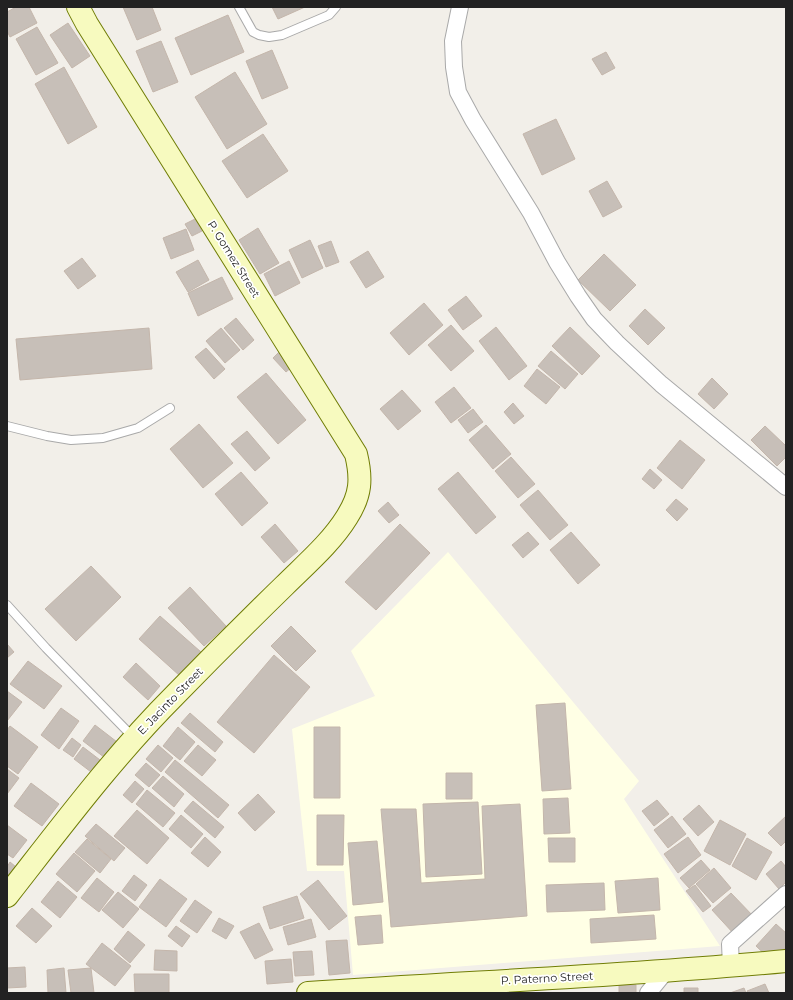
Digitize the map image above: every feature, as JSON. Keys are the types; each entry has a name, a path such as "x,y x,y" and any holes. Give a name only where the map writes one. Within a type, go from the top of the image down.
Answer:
{"main road":[{"name":"P. Gomez Street","path":"78,7 91,31 356,454 360,471 360,485 347,517"},
{"name":"E. Jacinto Street","path":"7,896 98,779 134,738 173,696 335,534 347,517"},
{"name":"P. Paterno Street","path":"308,993 428,989 786,961"}],"street":[{"path":"460,7 453,40 454,67 458,92 473,120 531,213 557,262 578,296 594,319 617,343 662,384 786,487"},
{"path":"731,966 730,944 786,894"},
{"path":"648,993 666,971"}],"lane":[{"path":"239,7 253,32 269,37 282,35 329,15 336,7"},
{"path":"7,426 47,436 71,440 103,438 138,428 170,408"},
{"path":"7,605 46,648 134,738"}],"shaded area":[{"path":"448,552 639,781 624,799 720,946 353,975 344,871 307,871 292,729 375,696 351,651"}],"building":[{"path":"16,7 29,7 37,23 10,37 7,31 7,12"},
{"path":"123,7 152,7 161,30 137,40"},
{"path":"272,7 305,7 278,19"},
{"path":"228,15 244,52 191,75 175,38"},
{"path":"68,23 90,56 72,68 50,35"},
{"path":"37,27 58,63 36,75 16,39"},
{"path":"161,41 178,82 153,92 136,51"},
{"path":"272,50 288,88 262,99 246,61"},
{"path":"606,52 615,68 602,75 592,59"},
{"path":"64,67 97,127 68,144 35,84"},
{"path":"235,72 267,124 227,149 195,97"},
{"path":"556,119 575,159 542,175 523,134"},
{"path":"263,134 288,171 247,198 222,161"},
{"path":"607,181 622,207 603,217 589,191"},
{"path":"195,219 202,231 192,236 185,224"},
{"path":"258,228 279,263 260,274 239,240"},
{"path":"186,229 194,250 171,259 163,238"},
{"path":"310,240 323,268 302,278 289,250"},
{"path":"331,241 339,262 326,267 318,246"},
{"path":"368,251 384,277 366,288 350,262"},
{"path":"604,254 636,285 610,311 578,280"},
{"path":"82,258 96,276 78,289 64,271"},
{"path":"198,260 209,280 188,292 176,272"},
{"path":"289,261 300,283 275,296 264,274"},
{"path":"222,277 233,299 198,316 188,293"},
{"path":"466,296 482,316 463,330 448,310"},
{"path":"424,303 443,325 409,355 390,333"},
{"path":"645,309 665,328 648,345 629,326"},
{"path":"236,318 254,340 243,350 224,328"},
{"path":"451,325 474,351 451,371 428,345"},
{"path":"496,327 527,366 509,380 479,341"},
{"path":"570,327 600,356 582,375 552,346"},
{"path":"149,328 152,369 20,380 16,339"},
{"path":"221,328 240,350 225,363 206,341"},
{"path":"206,348 225,369 214,379 195,357"},
{"path":"551,351 578,374 565,389 538,366"},
{"path":"279,352 292,367 286,372 273,358"},
{"path":"537,369 560,387 546,404 524,386"},
{"path":"266,373 306,420 278,444 237,397"},
{"path":"712,378 728,394 714,409 698,394"},
{"path":"454,387 471,408 451,423 435,402"},
{"path":"402,390 421,411 398,430 380,409"},
{"path":"513,403 524,416 514,424 504,412"},
{"path":"473,409 483,422 468,433 458,420"},
{"path":"199,424 233,463 203,488 170,449"},
{"path":"486,425 511,454 493,469 469,440"},
{"path":"765,426 786,446 786,457 777,466 751,440"},
{"path":"247,431 270,458 255,471 231,444"},
{"path":"680,440 705,460 682,489 657,468"},
{"path":"511,457 535,484 518,498 495,471"},
{"path":"650,469 662,480 654,489 642,479"},
{"path":"241,472 268,503 242,526 215,494"},
{"path":"458,472 496,517 476,534 438,489"},
{"path":"538,490 568,525 550,540 520,505"},
{"path":"676,499 688,509 677,521 666,510"},
{"path":"388,502 399,515 389,523 378,511"},
{"path":"275,524 298,551 284,563 261,537"},
{"path":"400,524 430,553 376,610 345,582"},
{"path":"528,532 539,544 523,558 512,545"},
{"path":"571,532 600,565 578,584 550,550"},
{"path":"91,566 121,597 76,641 45,609"},
{"path":"190,587 226,626 204,646 168,608"},
{"path":"160,616 201,652 180,676 139,639"},
{"path":"291,626 316,651 296,671 271,646"},
{"path":"7,644 14,652 7,658"},
{"path":"274,655 310,687 254,753 217,722"},
{"path":"28,661 62,686 44,709 10,684"},
{"path":"136,663 160,686 148,700 123,677"},
{"path":"7,691 22,702 7,721"},
{"path":"565,703 571,789 542,791 536,705"},
{"path":"61,708 79,721 59,749 41,735"},
{"path":"190,713 223,742 215,752 181,723"},
{"path":"95,725 121,745 109,761 83,741"},
{"path":"10,726 38,747 18,774 7,766 7,730"},
{"path":"178,727 195,742 180,760 163,746"},
{"path":"314,727 340,727 340,798 314,798"},
{"path":"72,738 81,745 73,757 63,750"},
{"path":"158,745 173,758 161,772 146,759"},
{"path":"198,745 216,760 202,776 184,761"},
{"path":"83,747 104,763 95,775 74,759"},
{"path":"175,760 229,805 218,818 165,772"},
{"path":"146,763 160,775 149,787 135,775"},
{"path":"7,769 19,778 7,794"},
{"path":"446,773 472,773 472,799 446,799"},
{"path":"163,776 184,794 174,807 152,788"},
{"path":"135,781 144,789 132,803 123,795"},
{"path":"31,783 59,804 42,826 14,806"},
{"path":"147,790 175,813 163,827 136,804"},
{"path":"258,794 275,812 255,831 238,813"},
{"path":"568,798 570,833 544,834 543,799"},
{"path":"657,800 669,814 654,826 642,811"},
{"path":"193,801 224,827 215,838 184,811"},
{"path":"478,802 482,874 426,877 423,804"},
{"path":"520,804 527,916 391,927 381,809 416,809 421,883 485,879 482,806"},
{"path":"699,805 714,822 698,836 683,819"},
{"path":"137,810 169,838 147,864 114,836"},
{"path":"181,815 203,834 191,848 169,829"},
{"path":"317,815 344,815 343,865 317,865"},
{"path":"672,816 686,834 668,848 654,830"},
{"path":"786,816 786,841 781,846 768,833"},
{"path":"720,820 746,834 730,865 704,851"},
{"path":"96,824 125,848 114,861 85,836"},
{"path":"7,825 27,840 13,858 7,854"},
{"path":"205,837 221,852 208,867 191,853"},
{"path":"688,837 701,855 678,873 664,854"},
{"path":"548,838 575,838 575,862 549,862"},
{"path":"747,838 772,852 756,880 732,866"},
{"path":"87,839 111,859 100,873 75,852"},
{"path":"377,841 383,902 353,905 348,843"},
{"path":"74,853 95,871 77,892 56,874"},
{"path":"701,860 710,870 689,888 680,878"},
{"path":"781,861 786,867 786,882 779,889 766,874"},
{"path":"10,862 21,871 7,890 7,867"},
{"path":"714,868 731,888 713,903 696,884"},
{"path":"134,875 147,885 135,901 122,891"},
{"path":"97,878 114,892 99,912 81,898"},
{"path":"658,878 660,910 618,913 615,881"},
{"path":"160,879 187,899 166,927 139,907"},
{"path":"318,880 347,916 329,930 300,894"},
{"path":"58,881 77,897 60,918 41,902"},
{"path":"604,883 605,910 547,912 546,885"},
{"path":"695,885 711,906 703,912 686,891"},
{"path":"118,892 139,909 123,928 102,910"},
{"path":"731,893 754,917 734,934 712,910"},
{"path":"297,896 304,918 270,929 263,907"},
{"path":"195,900 212,912 197,933 180,921"},
{"path":"32,908 52,926 36,943 16,926"},
{"path":"381,915 383,943 358,945 355,917"},
{"path":"654,915 656,939 591,943 590,919"},
{"path":"219,918 234,926 226,939 212,931"},
{"path":"311,919 316,937 288,945 283,927"},
{"path":"259,923 273,950 255,959 240,932"},
{"path":"776,924 786,933 786,947 773,962 756,946"},
{"path":"176,926 190,936 182,947 168,936"},
{"path":"128,931 145,945 130,963 114,949"},
{"path":"347,940 350,973 329,975 326,941"},
{"path":"102,943 131,966 115,986 86,964"},
{"path":"155,950 177,951 177,971 154,970"},
{"path":"312,951 314,975 295,976 293,952"},
{"path":"291,959 293,982 267,984 265,961"},
{"path":"25,967 26,987 7,988 7,968"},
{"path":"64,968 66,993 48,993 47,970"},
{"path":"91,968 94,993 71,993 68,970"},
{"path":"134,974 169,974 169,993 135,993"},
{"path":"765,984 769,993 748,993 747,991"},
{"path":"619,985 636,985 636,993 619,993"},
{"path":"684,988 698,988 698,993 684,993"},
{"path":"744,988 746,993 730,993"}]}
